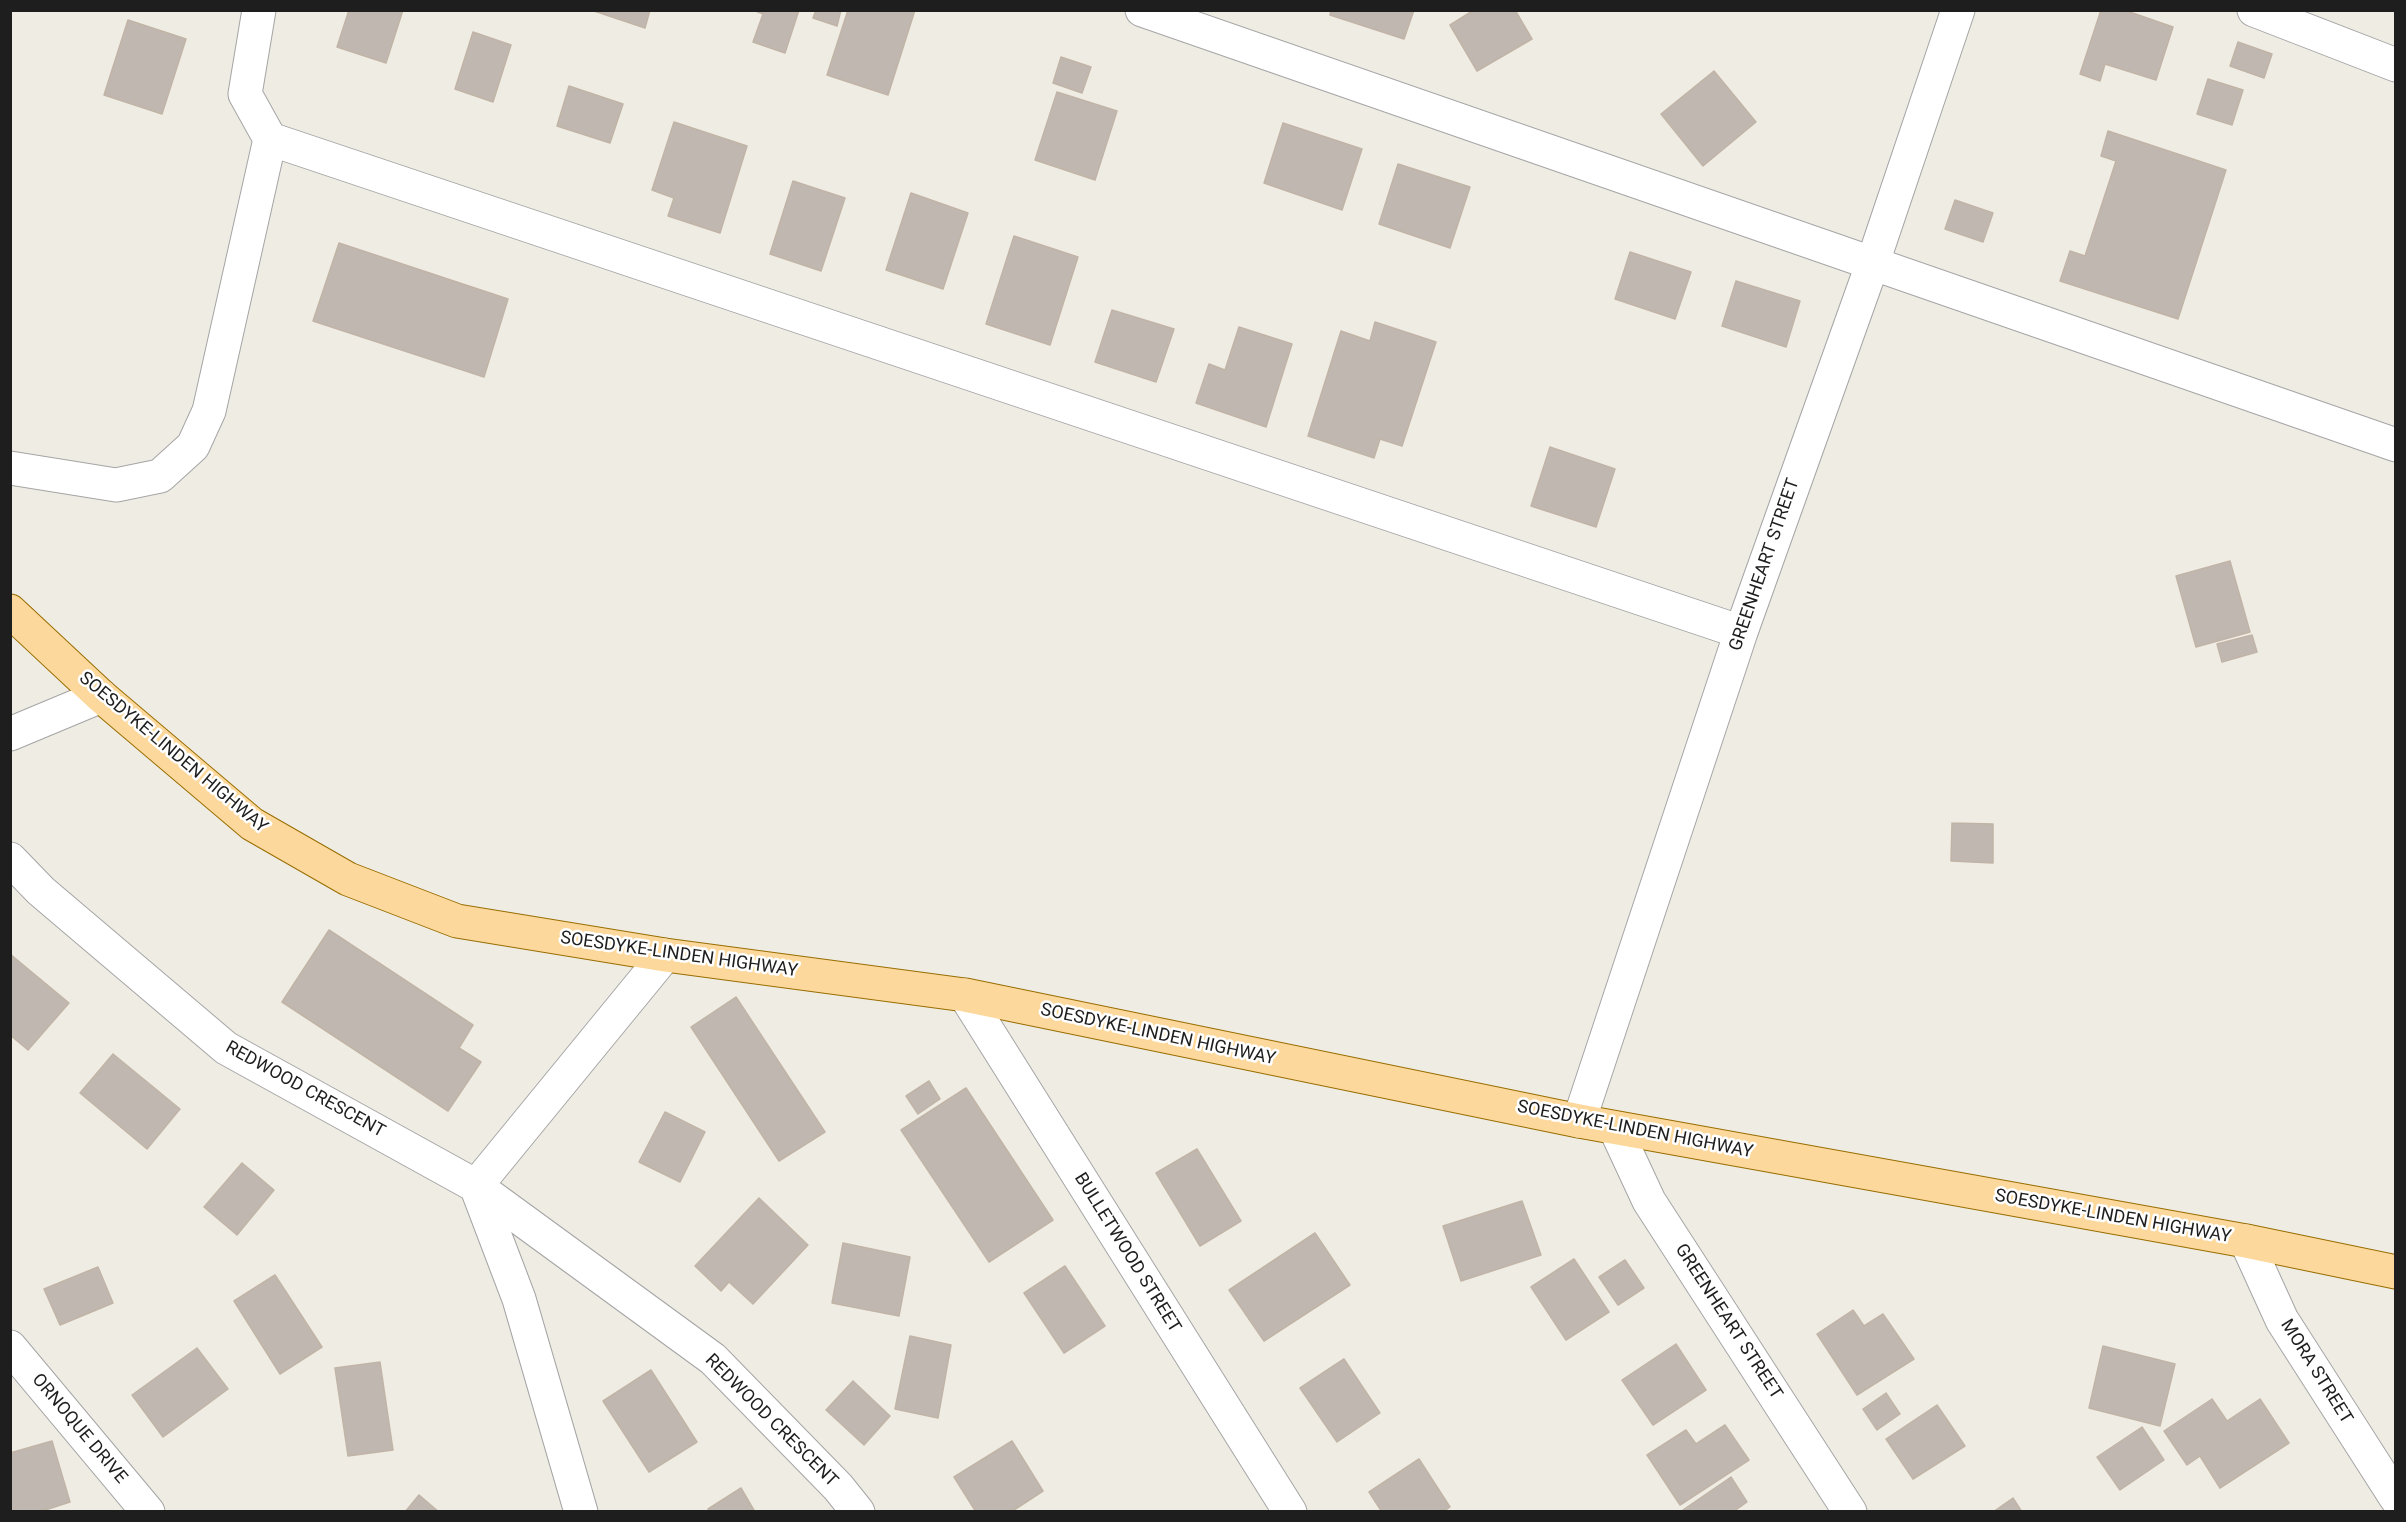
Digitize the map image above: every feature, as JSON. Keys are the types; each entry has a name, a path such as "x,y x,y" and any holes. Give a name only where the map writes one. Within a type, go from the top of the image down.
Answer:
{"main road":[{"name":"SOESDYKE-LINDEN HIGHWAY","path":"10,611 101,696 252,824 348,879 457,921 665,955 964,995 1615,1128 2246,1241 2396,1272"}],"street":[{"path":"10,468 116,485 160,476 193,446 209,411 270,139 245,94 259,10"},
{"path":"1142,10 2396,445"},
{"name":"GREENHEART STREET","path":"1579,1121 1741,632 1872,265 1958,10"},
{"path":"2254,10 2396,65"},
{"path":"270,139 1741,632"},
{"path":"10,734 101,696"},
{"name":"REDWOOD CRESCENT","path":"10,859 41,891 226,1048 477,1186 713,1359 837,1487 858,1512"},
{"path":"581,1512 519,1299 477,1186 665,955"},
{"name":"BULLETWOOD STREET","path":"964,995 1290,1512"},
{"name":"GREENHEART STREET","path":"1615,1128 1649,1201 1850,1512"},
{"name":"MORA STREET","path":"2246,1241 2283,1320 2396,1498"},
{"name":"ORNOQUE DRIVE","path":"10,1347 148,1512"}],"building":[{"path":"349,10 403,10 386,63 337,47"},
{"path":"591,10 650,10 645,28"},
{"path":"753,10 799,10 785,53 753,42 763,14"},
{"path":"816,10 841,10 837,26 813,18"},
{"path":"848,10 915,10 888,95 827,75"},
{"path":"1331,10 1414,10 1404,39 1330,15"},
{"path":"1474,10 1515,10 1532,39 1477,71 1450,25"},
{"path":"2101,10 2124,10 2173,27 2156,80 2105,64 2100,81 2080,74"},
{"path":"128,20 186,39 162,114 104,95"},
{"path":"473,32 511,45 493,102 455,89"},
{"path":"2238,42 2272,54 2264,78 2230,66"},
{"path":"1061,57 1091,67 1082,93 1053,83"},
{"path":"1714,71 1756,122 1703,166 1661,114"},
{"path":"2208,79 2243,90 2232,125 2197,114"},
{"path":"569,86 623,104 610,143 557,126"},
{"path":"1057,92 1117,111 1095,180 1035,160"},
{"path":"674,122 747,146 720,233 668,216 674,198 652,190"},
{"path":"1283,123 1362,149 1342,210 1264,183"},
{"path":"2108,131 2226,170 2178,319 2060,281 2070,251 2085,256 2116,161 2101,156"},
{"path":"1398,164 1470,187 1450,248 1379,224"},
{"path":"793,181 845,198 821,271 770,254"},
{"path":"911,193 968,213 943,289 886,270"},
{"path":"1955,200 1993,213 1983,242 1945,229"},
{"path":"1014,236 1078,257 1050,345 986,324"},
{"path":"339,243 508,299 484,377 313,321"},
{"path":"1630,252 1691,272 1675,319 1615,299"},
{"path":"1736,281 1800,301 1786,347 1722,326"},
{"path":"1112,310 1174,329 1156,382 1095,362"},
{"path":"1375,322 1436,342 1402,446 1380,439 1374,458 1308,436 1341,331 1370,341"},
{"path":"1239,327 1292,344 1266,427 1196,403 1209,364 1225,370"},
{"path":"1550,447 1615,469 1596,527 1531,506"},
{"path":"2230,561 2250,632 2196,647 2176,576"},
{"path":"2252,635 2257,652 2222,662 2217,644"},
{"path":"1952,823 1993,824 1993,863 1951,861"},
{"path":"329,930 473,1025 459,1048 481,1062 448,1111 282,1002"},
{"path":"10,954 69,1003 28,1050 10,1035"},
{"path":"736,997 825,1132 779,1161 691,1027"},
{"path":"113,1054 180,1109 147,1149 80,1093"},
{"path":"929,1081 940,1099 918,1114 906,1096"},
{"path":"966,1088 1053,1220 989,1262 901,1130"},
{"path":"665,1112 705,1132 680,1182 639,1162"},
{"path":"1197,1149 1241,1221 1200,1246 1156,1173"},
{"path":"242,1163 274,1190 237,1235 204,1207"},
{"path":"759,1198 808,1245 753,1304 729,1282 721,1291 695,1266"},
{"path":"1522,1201 1541,1255 1461,1281 1443,1226"},
{"path":"1315,1233 1350,1285 1264,1341 1229,1290"},
{"path":"843,1243 910,1257 899,1316 832,1303"},
{"path":"1574,1259 1609,1312 1566,1340 1531,1287"},
{"path":"1625,1260 1644,1288 1618,1305 1599,1277"},
{"path":"1065,1266 1105,1326 1064,1353 1024,1293"},
{"path":"98,1267 113,1303 60,1325 44,1289"},
{"path":"275,1275 322,1347 280,1374 234,1301"},
{"path":"1853,1310 1864,1326 1883,1314 1914,1359 1857,1395 1817,1334"},
{"path":"910,1336 951,1345 938,1418 895,1409"},
{"path":"1676,1344 1706,1390 1653,1425 1622,1380"},
{"path":"2103,1346 2175,1364 2160,1426 2089,1408"},
{"path":"197,1348 228,1389 163,1437 132,1395"},
{"path":"1344,1359 1380,1413 1337,1442 1300,1388"},
{"path":"380,1362 393,1450 348,1456 335,1368"},
{"path":"651,1370 697,1442 649,1472 603,1401"},
{"path":"853,1381 890,1416 864,1445 826,1410"},
{"path":"1886,1393 1900,1414 1877,1430 1863,1409"},
{"path":"2212,1399 2227,1421 2260,1399 2289,1443 2220,1488 2200,1456 2187,1465 2164,1431"},
{"path":"1937,1405 1965,1446 1913,1479 1886,1439"},
{"path":"1725,1425 1749,1460 1680,1505 1647,1455 1686,1430 1696,1444"},
{"path":"2142,1427 2164,1460 2120,1490 2097,1457"},
{"path":"52,1441 70,1502 39,1512 10,1512 10,1453"},
{"path":"1012,1441 1043,1491 1011,1512 976,1512 954,1477"},
{"path":"1419,1459 1450,1507 1443,1512 1382,1512 1369,1492"},
{"path":"1731,1477 1747,1502 1733,1512 1680,1512"},
{"path":"741,1488 755,1512 710,1512 708,1509"},
{"path":"419,1495 439,1512 405,1512"},
{"path":"2013,1498 2022,1512 1993,1512"}]}
